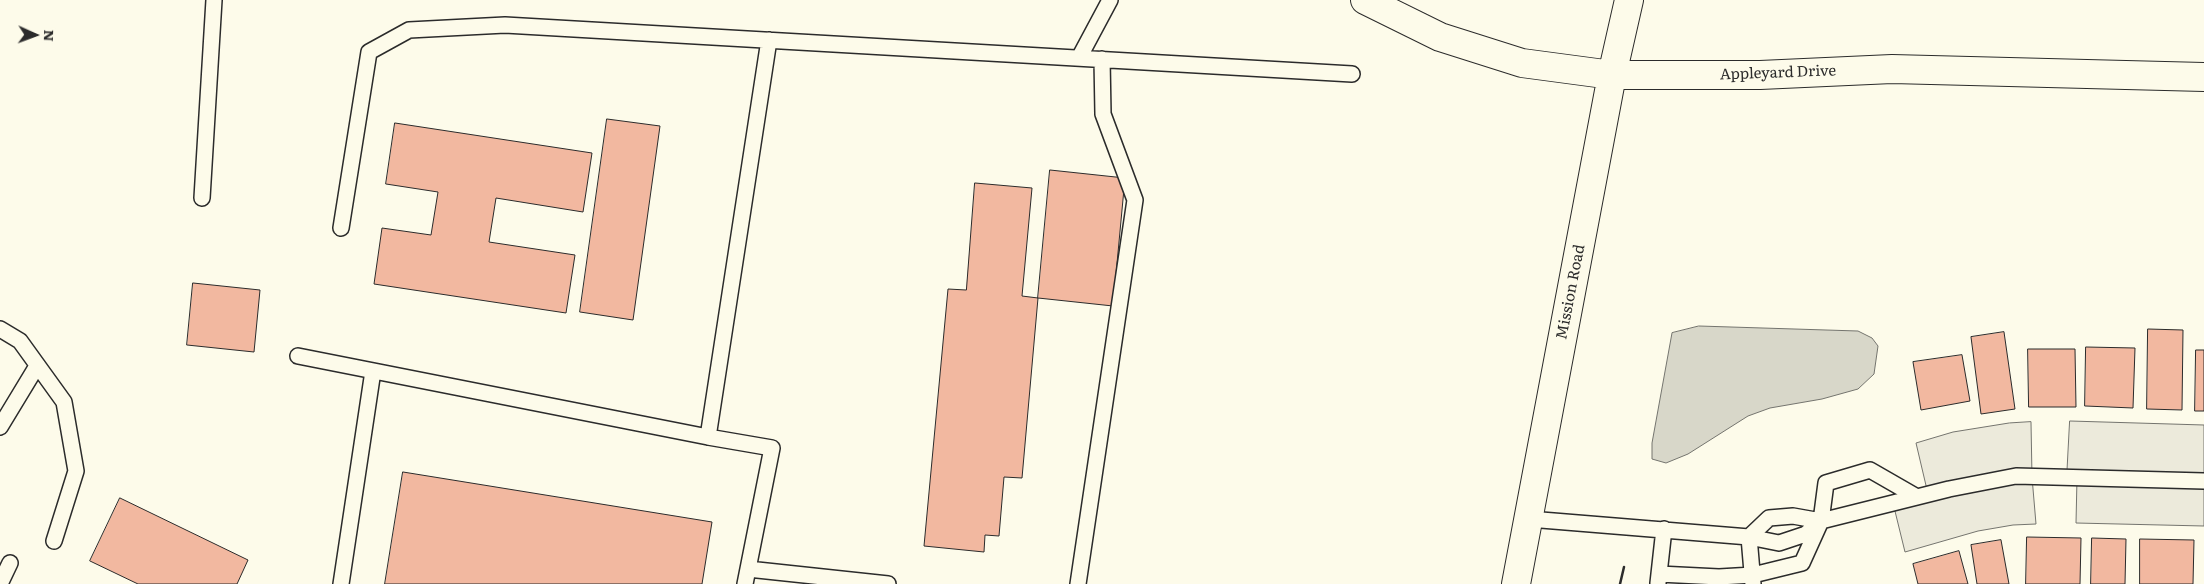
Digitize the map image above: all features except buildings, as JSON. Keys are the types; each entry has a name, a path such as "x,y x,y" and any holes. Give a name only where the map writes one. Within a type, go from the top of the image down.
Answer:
{"street":[{"name":"Appleyard Drive","path":"1365,0 1440,37 1522,63 1612,75 1760,75 1892,69 2204,77"},
{"name":"Mission Road","path":"1516,584 1612,75 1628,0"}],"lane":[{"path":"202,198 214,0"},
{"path":"1079,58 1110,0"},
{"path":"341,228 369,52 409,30 505,25 1352,74"},
{"path":"708,437 768,40"},
{"path":"1078,584 1135,200 1103,114 1102,59"},
{"path":"0,329 20,341 64,402 76,471 54,540"},
{"path":"298,356 772,448 746,576 888,584"},
{"path":"0,427 37,366"},
{"path":"342,584 373,371"},
{"path":"1664,530 1658,579 1719,577 1753,580 1802,564 1821,521 1826,483 1870,470 1917,497"},
{"path":"1748,537 1769,518 1793,516 1821,521 1917,497 2016,476 2204,481"},
{"path":"1529,519 1748,537 1779,543 1806,534 1821,521"},
{"path":"1748,537 1753,580"},
{"path":"0,584 10,564"}],"shaded area":[{"path":"1699,326 1858,331 1872,338 1878,346 1874,374 1858,389 1822,399 1770,408 1748,416 1688,454 1666,463 1652,459 1652,443 1672,333"},
{"path":"2070,421 2204,425 2204,526 2076,523 2077,478 2067,478"},
{"path":"2031,422 2032,477 2036,524 2013,525 1978,531 1905,552 1893,503 1928,494 1916,443 1953,432 2009,423"}],"wall":[{"path":"1620,584 1624,567"}]}
